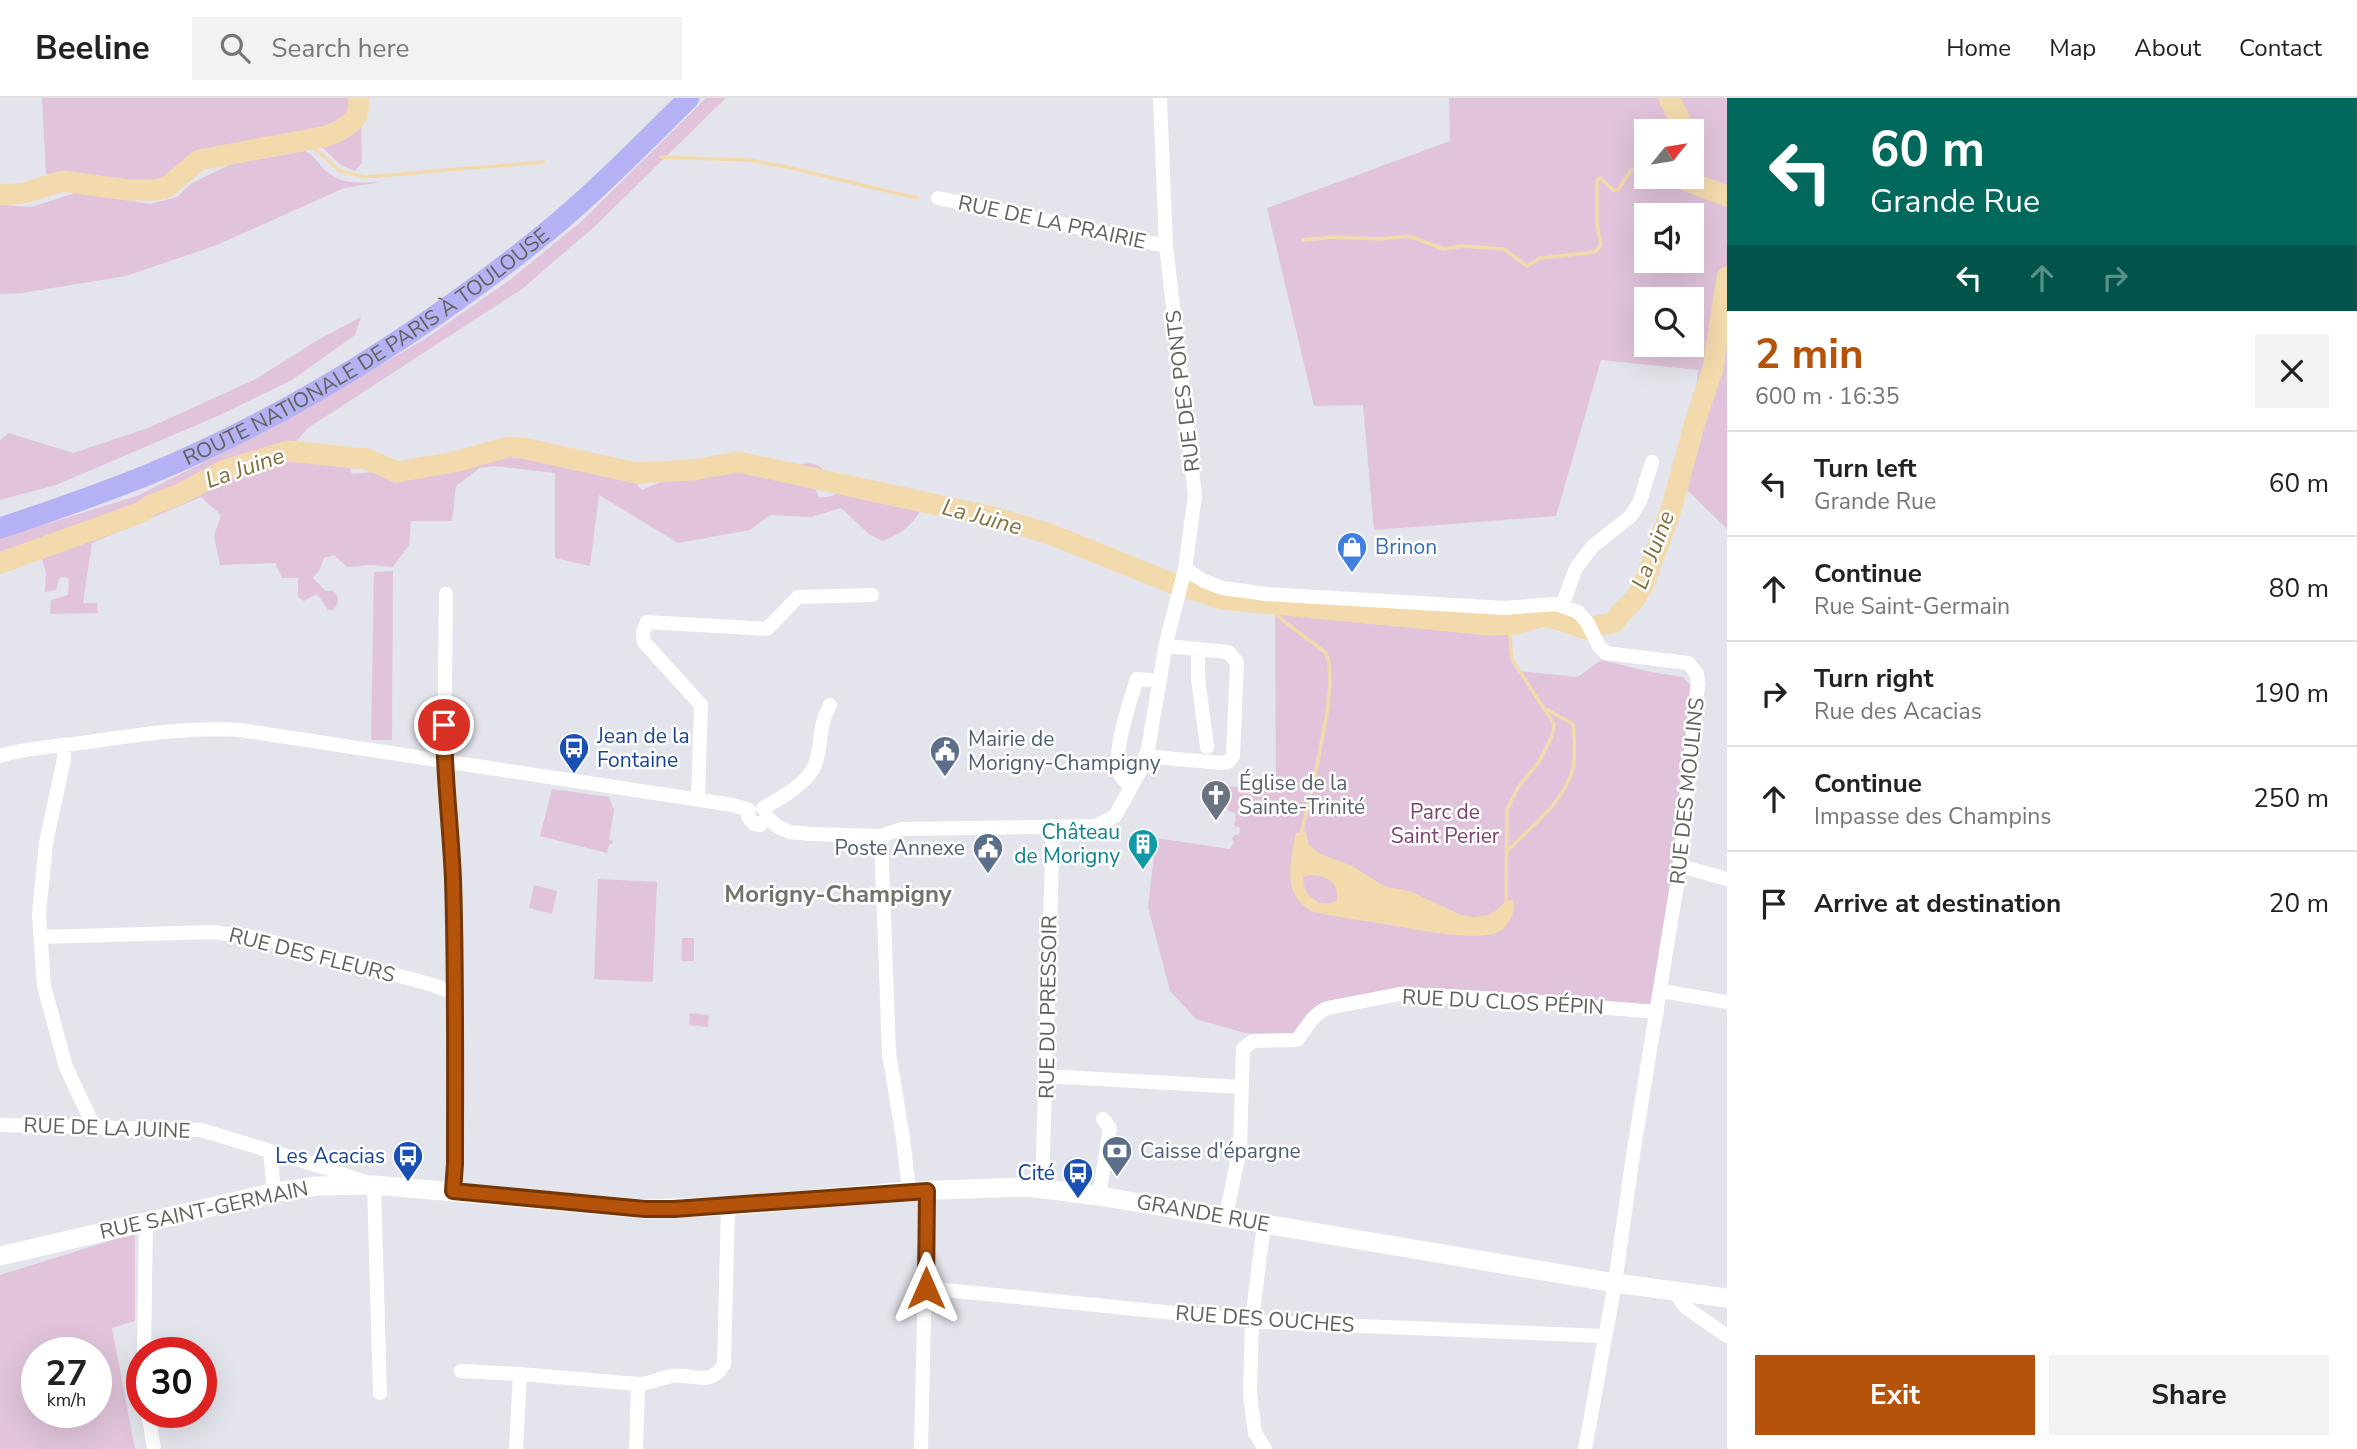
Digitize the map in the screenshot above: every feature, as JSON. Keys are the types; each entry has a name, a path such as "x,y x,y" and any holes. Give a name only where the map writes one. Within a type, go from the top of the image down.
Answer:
{"main road":[{"name":"ROUTE NATIONALE DE PARIS À TOULOUSE","path":"0,514 102,478 204,434 310,379 423,309 528,229 613,155 670,98"},
{"name":"ROUTE NATIONALE DE PARIS À TOULOUSE","path":"0,528 146,475 224,440 317,391 432,319 540,238 623,163 689,98"},
{"name":"RUE SAINT-GERMAIN","path":"0,1256 274,1192 316,1186 374,1185 645,1209 787,1201"},
{"name":"GRANDE RUE","path":"787,1201 918,1191 1042,1188 1226,1216 1615,1283 1727,1298"}],"street":[{"name":"RUE DES PONTS","path":"1053,826 1096,826 1115,816 1131,787 1145,756 1166,646 1184,572 1195,495 1166,246 1160,98"},
{"name":"RUE DE LA PRAIRIE","path":"938,198 1166,246"},
{"path":"1184,572 1222,588 1267,594 1505,608 1542,604 1562,606 1576,568 1593,546 1631,516 1640,501 1652,462"},
{"path":"446,594 444,761 453,877 456,994 453,1191"},
{"path":"698,800 701,705 645,642 643,632 647,622 767,629 798,597 872,595"},
{"name":"RUE DES MOULINS","path":"1562,606 1578,612 1606,653 1688,663 1697,674 1698,684 1680,866 1615,1283 1585,1449"},
{"path":"1145,756 1220,764 1228,762 1233,756 1237,662 1228,652 1166,646"},
{"path":"1198,649 1198,678 1208,747"},
{"path":"1131,787 1118,768 1130,698 1138,679 1160,681"},
{"path":"760,812 789,795 815,767 822,719 831,705"},
{"path":"0,756 31,749 205,728 240,730 698,800 760,812 778,827 809,834 881,835 901,828 1053,826"},
{"path":"64,746 64,759 46,843 39,914 44,986 66,1067 94,1127"},
{"name":"RUE DU PRESSOIR","path":"1042,1188 1053,826"},
{"path":"881,835 889,1054 903,1138 918,1191 926,1288 921,1449"},
{"path":"1680,866 1727,879"},
{"name":"RUE DES FLEURS","path":"41,937 212,932 259,938 433,985 456,994"},
{"path":"1661,991 1727,1002"},
{"name":"RUE DU CLOS PÉPIN","path":"1226,1216 1240,1148 1243,1049 1253,1041 1297,1040 1311,1020 1327,1008 1400,993 1657,1012"},
{"path":"1045,1076 1241,1087"},
{"path":"1099,1196 1110,1128 1102,1119"},
{"name":"RUE DE LA JUINE","path":"0,1125 201,1130 374,1185"},
{"path":"270,1151 274,1192"},
{"path":"374,1185 380,1393"},
{"path":"461,1371 638,1384 650,1384 670,1376 709,1378 718,1374 724,1364 728,1206"},
{"path":"144,1337 146,1221"},
{"path":"1252,1449 1255,1433 1250,1394 1252,1320 1264,1224"},
{"name":"RUE DES OUCHES","path":"926,1288 1252,1320 1604,1336"},
{"path":"1674,1291 1685,1307 1727,1336"},
{"path":"516,1449 520,1374"},
{"path":"636,1449 638,1384"},
{"path":"151,1428 154,1449"},
{"path":"1255,1433 1265,1449"}],"green space":[{"path":"42,98 369,98 361,119 362,163 355,171 341,165 308,134 253,142 212,152 193,159 148,186 46,174"},
{"path":"706,98 726,98 594,227 522,289 308,428 293,445 313,456 347,462 352,474 386,471 410,476 454,467 503,451 531,453 542,458 561,460 575,455 634,465 641,469 637,485 642,490 698,467 726,459 757,457 790,464 813,464 824,472 816,490 819,497 830,496 866,483 894,493 916,507 920,511 909,526 899,533 882,541 869,534 841,508 811,517 770,515 750,530 678,543 599,495 590,566 555,558 555,473 494,466 480,468 456,486 452,521 411,521 409,545 393,567 347,567 334,555 324,558 313,578 326,591 334,591 336,594 338,601 333,610 328,610 317,594 304,601 298,597 298,578 282,578 275,563 220,565 214,536 221,515 201,497 92,543 83,603 97,603 98,613 50,614 51,600 68,595 69,578 60,577 56,590 45,592 46,573 42,559 0,572 0,538 137,496 279,424 425,339 511,279 583,220"},
{"path":"1449,98 1727,98 1727,529 1687,490 1698,370 1601,360 1556,516 1374,530 1363,405 1314,406 1267,208 1450,141"},
{"path":"305,151 339,179 381,182 344,188 217,245 126,276 22,293 0,294 0,205 32,207 78,192 150,204 177,197 192,183 231,164"},
{"path":"361,317 355,335 292,380 220,415 56,485 0,500 0,440 9,433 73,453 148,428 256,379 316,341"},
{"path":"393,571 392,740 371,740 374,572"},
{"name":"Parc de Saint Perier","path":"1275,600 1489,614 1508,625 1519,671 1578,677 1601,660 1683,677 1690,685 1668,903 1652,1005 1569,1000 1334,1001 1292,1037 1245,1033 1196,1019 1170,991 1148,907 1156,838 1230,849 1234,835 1239,835 1240,827 1235,827 1236,813 1228,811 1227,803 1220,800 1220,797 1218,800 1211,799 1213,784 1276,792"},
{"path":"552,789 609,797 614,810 609,840 613,841 609,844 607,853 540,836"},
{"path":"598,879 657,882 653,982 594,979"},
{"path":"534,885 557,891 552,914 529,908"},
{"path":"682,938 694,938 694,961 681,961"},
{"path":"690,1013 709,1015 708,1027 689,1025"},
{"path":"135,1233 135,1321 112,1328 126,1402 126,1428 131,1428 135,1449 0,1449 0,1275"}],"shaded area":[{"path":"1306,832 1308,844 1318,853 1352,866 1384,886 1412,892 1461,915 1474,917 1488,915 1506,901 1513,900 1512,916 1507,925 1498,932 1468,936 1314,912 1296,897 1292,888 1290,866 1296,833","holes":["1316,875 1331,881 1336,889 1337,901 1318,902 1309,895 1303,877"]}],"waterway":[{"path":"0,195 24,193 62,181 129,190 156,190 167,187 199,160 334,133 355,118 359,106 358,98"},
{"path":"1669,98 1679,119"},
{"path":"305,140 340,171 365,177 544,162"},
{"path":"661,157 748,160 917,198"},
{"path":"1303,240 1409,236 1444,249 1462,246 1504,249 1527,266 1540,258 1595,252 1601,245 1597,223 1597,180 1600,178 1613,190 1618,190 1631,170 1634,170"},
{"path":"1704,188 1727,196"},
{"name":"La Juine","path":"0,563 142,512 151,505 180,494 225,470 288,451 367,459 397,472 459,461 507,447 523,448 636,473 693,470 739,462 993,517 1050,534 1169,582 1222,599 1490,625 1517,624 1545,615 1586,629 1615,622 1635,599 1645,581 1671,510 1713,368 1727,277"},
{"path":"1269,604 1281,619 1326,653 1329,662 1327,713 1301,834"},
{"path":"1506,905 1507,809 1519,786 1539,762 1552,736 1554,724 1513,661 1508,625"},
{"path":"1509,849 1555,802 1573,768 1573,724 1548,710"}],"place":[{"name":"Brinon","path":"1352,574"},
{"name":"Jean de la Fontaine","path":"574,775"},
{"name":"Mairie de Morigny-Champigny","path":"945,778"},
{"name":"Église de la Sainte-Trinité","path":"1216,822"},
{"name":"Château de Morigny","path":"1143,871"},
{"name":"Poste Annexe","path":"988,875"},
{"name":"Caisse d'épargne","path":"1117,1178"},
{"name":"Les Acacias","path":"408,1183"},
{"name":"Cité","path":"1078,1200"}],"district":[{"name":"Morigny-Champigny","path":"838,894"}],"route":[{"path":"444,725 444,761 453,877 456,994 453,1191 645,1209 674,1209 927,1191 926,1288"}]}
